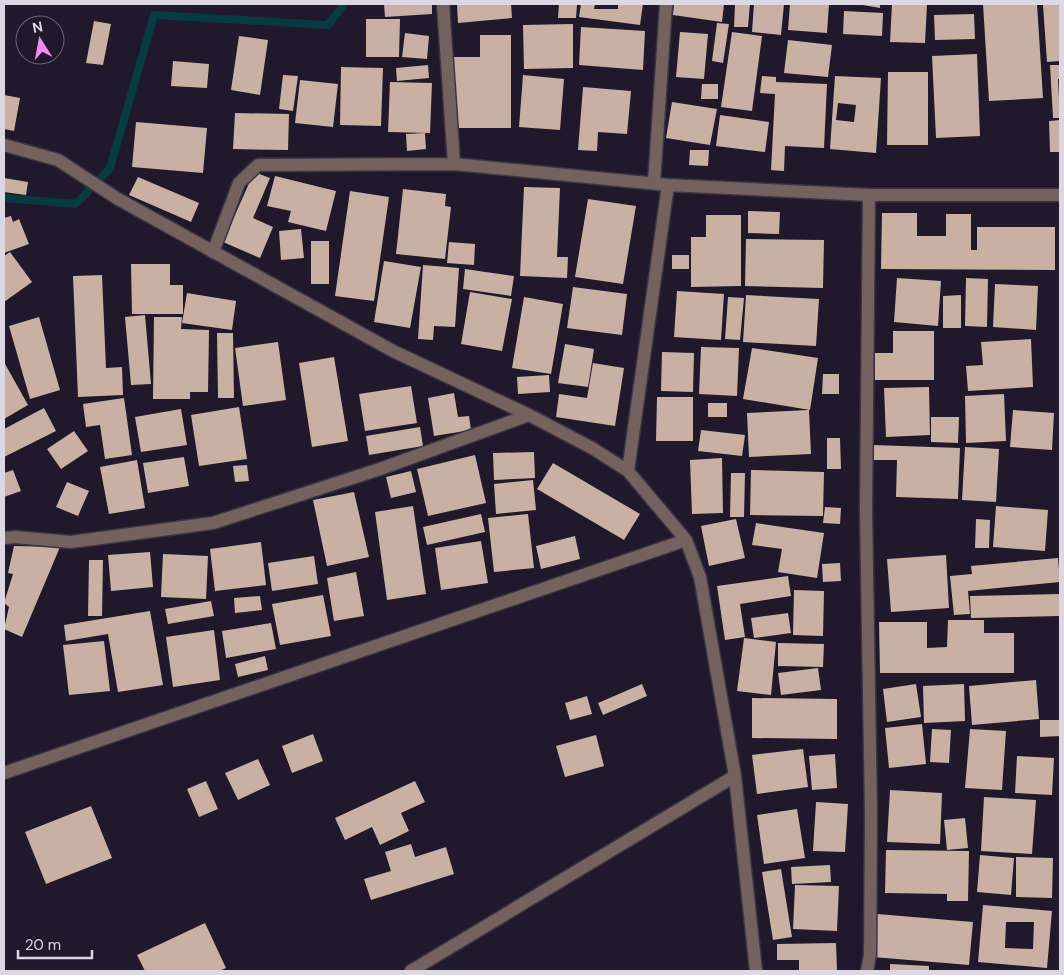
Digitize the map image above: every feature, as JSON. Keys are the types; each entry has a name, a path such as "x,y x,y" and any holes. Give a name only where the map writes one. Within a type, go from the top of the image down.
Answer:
{"street":[{"path":"443,4 454,164"},
{"path":"654,183 666,4"},
{"path":"4,145 58,160 99,187 213,252 393,351 592,448 628,471 686,540 700,577 735,776 756,971"},
{"path":"213,252 239,183 258,165 454,164 668,185 868,194 1060,195"},
{"path":"628,471 668,185"},
{"path":"867,971 870,955 871,833 866,510 868,194"},
{"path":"4,538 15,537 72,542 214,524 380,469 529,416"},
{"path":"4,772 686,540"},
{"path":"411,971 735,776"}],"building":[{"path":"384,4 432,4 432,14 385,17"},
{"path":"457,4 511,4 512,18 458,23"},
{"path":"559,4 577,4 576,18 558,18"},
{"path":"581,4 595,4 594,9 618,9 618,4 643,4 640,25 579,17"},
{"path":"674,4 724,4 722,22 673,15"},
{"path":"735,4 750,4 748,27 734,27"},
{"path":"754,4 784,4 781,35 752,32"},
{"path":"790,4 829,4 827,33 788,30"},
{"path":"857,4 880,4 880,8"},
{"path":"892,4 927,4 925,43 890,42"},
{"path":"983,4 1037,4 1043,98 989,101"},
{"path":"1060,4 1060,61 1047,62 1043,5"},
{"path":"844,11 883,13 882,36 843,34"},
{"path":"974,14 975,39 935,40 934,15"},
{"path":"366,19 400,19 399,57 366,57"},
{"path":"94,21 111,24 103,65 86,63"},
{"path":"717,23 729,24 723,63 712,61"},
{"path":"573,24 573,68 524,69 523,25"},
{"path":"581,27 645,31 643,70 579,65"},
{"path":"680,32 708,34 704,79 676,77"},
{"path":"732,32 762,36 752,111 721,107"},
{"path":"405,33 429,36 427,59 402,57"},
{"path":"480,35 511,35 511,128 454,128 453,57 480,57"},
{"path":"239,36 268,40 260,95 231,90"},
{"path":"788,40 832,45 828,77 784,73"},
{"path":"977,54 980,136 936,138 932,56"},
{"path":"173,61 209,64 207,88 171,86"},
{"path":"428,65 429,78 397,81 396,68"},
{"path":"1050,65 1060,65 1060,79 1058,79 1060,118 1053,118"},
{"path":"341,67 383,68 381,126 340,125"},
{"path":"888,72 928,72 928,145 887,145"},
{"path":"283,75 298,76 293,111 279,109"},
{"path":"523,75 564,79 560,130 519,127"},
{"path":"762,76 776,77 776,82 827,84 824,148 785,146 784,171 771,170 775,94 760,93"},
{"path":"835,76 881,78 876,153 830,149","holes":["838,103 856,105 854,122 836,120"]},
{"path":"300,80 338,84 333,127 295,123"},
{"path":"390,82 432,83 430,133 388,132"},
{"path":"702,84 718,84 718,99 701,99"},
{"path":"583,87 631,91 627,134 598,132 597,151 578,150"},
{"path":"4,95 20,98 14,131 4,129"},
{"path":"672,102 717,109 710,145 666,138"},
{"path":"235,113 289,114 288,150 233,149"},
{"path":"720,115 769,122 765,152 716,146"},
{"path":"1060,120 1060,152 1050,152 1049,121"},
{"path":"136,122 207,128 203,173 132,167"},
{"path":"425,133 426,149 407,151 406,134"},
{"path":"690,150 709,150 708,166 689,165"},
{"path":"254,172 270,178 253,218 273,227 260,258 223,242"},
{"path":"275,176 336,191 326,231 288,222 291,211 267,206"},
{"path":"138,177 199,203 191,222 129,195"},
{"path":"4,178 28,182 26,195 4,192"},
{"path":"524,187 560,188 557,257 568,257 567,278 520,276"},
{"path":"403,189 446,194 445,206 451,207 445,259 396,254"},
{"path":"350,191 389,197 374,301 335,296"},
{"path":"588,199 636,206 623,284 575,277"},
{"path":"748,211 780,212 779,234 748,233"},
{"path":"882,213 917,213 917,236 946,236 946,214 971,214 971,250 977,250 977,227 1055,227 1055,270 881,269"},
{"path":"706,215 741,215 741,286 691,287 691,237 706,237"},
{"path":"11,216 13,222 19,219 29,244 4,253 4,218"},
{"path":"301,229 304,258 281,260 279,231"},
{"path":"746,239 824,240 823,288 745,286"},
{"path":"311,241 329,241 329,284 311,284"},
{"path":"449,242 475,244 474,265 447,263"},
{"path":"10,252 32,282 4,302 4,256"},
{"path":"672,255 689,255 689,269 672,269"},
{"path":"384,261 421,267 410,328 374,322"},
{"path":"131,264 170,264 170,285 183,285 183,314 132,314"},
{"path":"423,265 459,268 455,327 434,326 433,340 418,339"},
{"path":"465,269 514,276 511,296 463,289"},
{"path":"102,275 106,368 122,367 123,395 78,397 73,276"},
{"path":"897,278 941,281 938,326 894,322"},
{"path":"966,278 988,279 987,327 965,326"},
{"path":"995,284 1038,286 1036,330 993,327"},
{"path":"573,287 627,294 622,335 567,328"},
{"path":"677,291 724,294 721,340 674,337"},
{"path":"470,292 512,299 502,351 461,344"},
{"path":"187,293 236,301 232,330 182,323"},
{"path":"746,295 819,299 816,346 743,342"},
{"path":"961,295 961,328 943,328 943,296"},
{"path":"524,297 563,304 551,374 512,368"},
{"path":"728,297 744,298 740,340 725,339"},
{"path":"145,315 151,384 131,385 125,317"},
{"path":"39,317 60,390 30,399 9,326"},
{"path":"154,317 182,317 181,329 209,330 208,392 190,392 190,399 153,399"},
{"path":"893,331 934,331 934,380 875,380 875,353 893,353"},
{"path":"217,333 233,333 234,398 218,398"},
{"path":"1031,339 1033,387 968,391 966,366 983,365 981,342"},
{"path":"278,342 286,400 243,406 235,348"},
{"path":"565,344 594,349 588,387 558,383"},
{"path":"701,347 739,348 737,396 699,394"},
{"path":"752,348 818,358 810,410 743,399"},
{"path":"662,352 694,353 693,392 661,391"},
{"path":"334,357 348,441 312,447 299,363"},
{"path":"4,362 28,405 4,419"},
{"path":"593,363 624,368 615,426 556,417 559,394 587,398"},
{"path":"823,374 839,374 839,394 822,394"},
{"path":"549,375 550,392 518,394 517,377"},
{"path":"411,386 417,423 365,431 359,394"},
{"path":"929,387 930,435 886,437 884,388"},
{"path":"454,393 458,417 469,416 471,430 434,436 428,398"},
{"path":"1004,394 1006,441 966,443 965,396"},
{"path":"657,397 693,397 693,441 656,441"},
{"path":"124,398 132,455 105,459 100,425 86,427 83,404"},
{"path":"708,403 727,403 727,417 708,417"},
{"path":"239,407 247,459 199,466 191,415"},
{"path":"44,408 56,431 4,457 4,429"},
{"path":"181,409 187,445 141,452 135,417"},
{"path":"809,410 811,454 749,457 747,413"},
{"path":"1013,410 1054,413 1052,450 1010,447"},
{"path":"931,417 959,417 958,443 931,442"},
{"path":"420,427 423,446 369,455 366,436"},
{"path":"701,430 745,435 742,456 698,451"},
{"path":"74,431 88,451 61,469 47,449"},
{"path":"827,438 840,438 841,469 827,469"},
{"path":"873,445 960,448 958,499 896,497 897,460 872,460"},
{"path":"965,447 999,449 996,502 962,500"},
{"path":"534,452 535,478 494,480 493,453"},
{"path":"475,455 486,503 428,516 417,469"},
{"path":"184,457 189,486 148,493 143,463"},
{"path":"722,458 723,513 692,514 690,460"},
{"path":"137,460 145,508 109,514 100,467"},
{"path":"553,463 640,514 624,540 537,489"},
{"path":"247,465 249,481 235,482 233,466"},
{"path":"13,470 21,491 4,497 4,473"},
{"path":"751,470 824,472 823,516 750,515"},
{"path":"411,471 416,492 391,498 386,477"},
{"path":"731,473 745,473 744,517 730,517"},
{"path":"533,480 536,510 496,514 494,484"},
{"path":"67,482 89,491 78,516 56,507"},
{"path":"354,492 369,557 327,566 313,500"},
{"path":"413,506 426,594 387,600 375,512"},
{"path":"996,506 1048,510 1045,551 993,547"},
{"path":"825,507 841,508 840,524 823,523"},
{"path":"481,514 485,532 427,545 423,527"},
{"path":"528,514 534,568 494,572 488,518"},
{"path":"736,519 745,558 709,566 701,526"},
{"path":"976,519 990,520 989,548 975,548"},
{"path":"756,523 824,533 817,578 778,572 782,549 752,545"},
{"path":"575,536 580,559 541,569 536,546"},
{"path":"481,541 488,583 441,590 435,548"},
{"path":"261,542 266,585 215,591 210,549"},
{"path":"14,546 60,547 22,637 4,629 9,607 4,603 13,574 8,573"},
{"path":"150,552 153,587 111,591 108,555"},
{"path":"163,554 208,556 206,599 161,597"},
{"path":"946,555 949,608 891,612 887,559"},
{"path":"314,556 318,584 272,591 268,563"},
{"path":"1058,558 1060,582 968,591 970,614 954,615 950,576 972,574 971,566"},
{"path":"89,560 103,560 102,616 88,616"},
{"path":"840,563 841,581 823,582 822,564"},
{"path":"356,572 364,616 334,621 327,578"},
{"path":"788,576 791,596 740,604 745,637 725,640 717,586"},
{"path":"794,590 824,591 823,636 793,635"},
{"path":"1060,594 1060,616 971,618 970,596"},
{"path":"323,595 331,636 280,645 272,604"},
{"path":"260,596 262,610 235,613 234,598"},
{"path":"211,601 214,616 168,624 165,609"},
{"path":"150,611 163,685 118,692 108,634 66,641 64,625"},
{"path":"788,613 791,633 754,638 751,618"},
{"path":"948,620 984,620 984,633 1014,633 1014,673 880,673 879,622 927,622 927,648 947,647"},
{"path":"271,623 276,649 226,658 222,631"},
{"path":"214,630 220,680 173,687 166,637"},
{"path":"744,638 776,642 771,695 737,691"},
{"path":"104,641 110,691 69,695 63,645"},
{"path":"778,643 824,644 823,667 778,666"},
{"path":"265,656 268,670 238,677 235,664"},
{"path":"818,668 821,690 781,695 778,673"},
{"path":"1036,680 1039,719 972,725 969,686"},
{"path":"642,684 647,696 603,715 598,703"},
{"path":"916,684 921,717 887,722 883,689"},
{"path":"964,684 965,721 924,723 923,686"},
{"path":"587,696 592,714 570,720 565,703"},
{"path":"752,698 837,699 837,739 752,738"},
{"path":"1040,720 1060,720 1060,736 1040,737"},
{"path":"922,724 926,764 889,768 885,728"},
{"path":"932,729 951,730 949,763 930,762"},
{"path":"970,729 1006,731 1002,790 965,788"},
{"path":"313,734 323,761 292,773 282,746"},
{"path":"596,735 604,766 565,777 556,746"},
{"path":"803,749 808,787 757,794 752,755"},
{"path":"835,754 837,788 812,790 809,756"},
{"path":"1017,756 1054,758 1052,795 1015,793"},
{"path":"258,759 270,785 238,800 225,773"},
{"path":"206,781 218,809 199,817 187,789"},
{"path":"415,781 425,802 401,813 409,831 380,845 372,827 345,840 335,818"},
{"path":"890,790 942,793 940,844 887,842"},
{"path":"984,797 1036,800 1032,854 981,851"},
{"path":"816,802 848,804 845,852 813,851"},
{"path":"91,806 112,858 46,884 25,832"},
{"path":"797,809 805,858 764,864 757,815"},
{"path":"965,818 968,848 947,850 944,820"},
{"path":"411,844 415,857 446,847 454,874 371,900 364,879 391,871 385,852"},
{"path":"886,850 969,851 968,901 947,901 947,894 885,893"},
{"path":"980,855 1014,858 1011,895 977,892"},
{"path":"1016,857 1053,858 1052,898 1016,897"},
{"path":"830,865 831,882 792,884 791,867"},
{"path":"781,869 792,937 773,940 762,872"},
{"path":"795,885 839,886 837,931 793,929"},
{"path":"983,905 1052,911 1047,968 978,962","holes":["1006,922 1034,922 1033,949 1005,948"]},
{"path":"877,914 973,922 969,965 873,957"},
{"path":"205,923 226,968 219,971 145,971 137,955"},
{"path":"836,943 837,971 799,971 799,960 777,960 777,944"},
{"path":"890,964 929,966 929,971 890,971"}],"waterway":[{"path":"4,198 76,204 110,168 154,15 328,25 344,4"}]}
